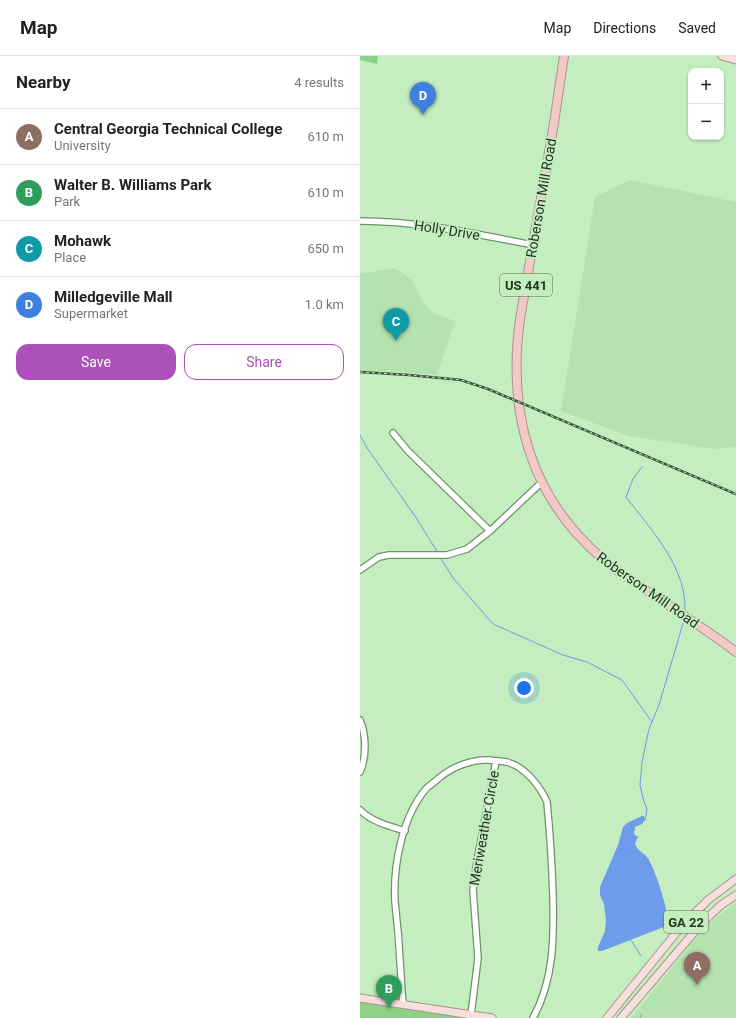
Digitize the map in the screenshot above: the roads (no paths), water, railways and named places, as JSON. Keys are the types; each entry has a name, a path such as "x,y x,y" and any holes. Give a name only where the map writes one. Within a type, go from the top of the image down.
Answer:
{"highway":[{"name":"Roberson Mill Road","path":"564,56 553,131 518,331 516,354 516,378 519,410 530,457 553,502 572,529 604,561 736,652"}],"main road":[{"path":"722,56 736,60"},
{"name":"GA 22","path":"607,1018 682,927 708,900 736,879"},
{"name":"GA 22","path":"621,1018 702,923 736,895"},
{"path":"360,998 492,1018"}],"street":[{"name":"Holly Drive","path":"360,221 408,223 533,245"},
{"path":"393,433 408,451 490,531"},
{"path":"360,570 379,557 389,554 447,555 467,549 490,531 542,482"},
{"path":"360,720 364,737 364,754 360,772"},
{"path":"403,1005 395,901 396,869 405,831 417,801 426,789 445,773 461,765 481,760 508,762 525,772 541,789 547,802 553,888 553,954 548,982 541,1004 533,1018"},
{"name":"Meriweather Circle","path":"471,1015 478,958 473,890 496,761"},
{"path":"360,810 378,822 405,831"}],"water":[{"path":"644,816 645,820 642,824 635,827 634,834 638,837 635,843 638,849 647,857 654,870 664,900 667,923 664,927 602,951 598,951 598,947 605,931 606,920 604,904 600,895 600,887 618,845 623,827 627,823"}],"waterway":[{"path":"360,435 367,448 415,516 438,553"},
{"path":"642,467 633,479 626,497 656,536 674,564 684,595 685,611"},
{"path":"440,557 453,578 493,624 563,655 587,662 622,680 652,722"},
{"path":"645,820 647,809 640,785 642,762 649,729 659,705 684,620"},
{"path":"631,940 641,956"},
{"path":"640,1018 642,1014"}],"railway":[{"path":"360,372 461,380 488,389 736,494"}],"place":[{"name":"Milledgeville Mall","path":"423,115"},
{"name":"Mohawk","path":"396,341"},
{"name":"Central Georgia Technical College","path":"697,985"},
{"name":"Walter B. Williams Park","path":"389,1008"}]}
